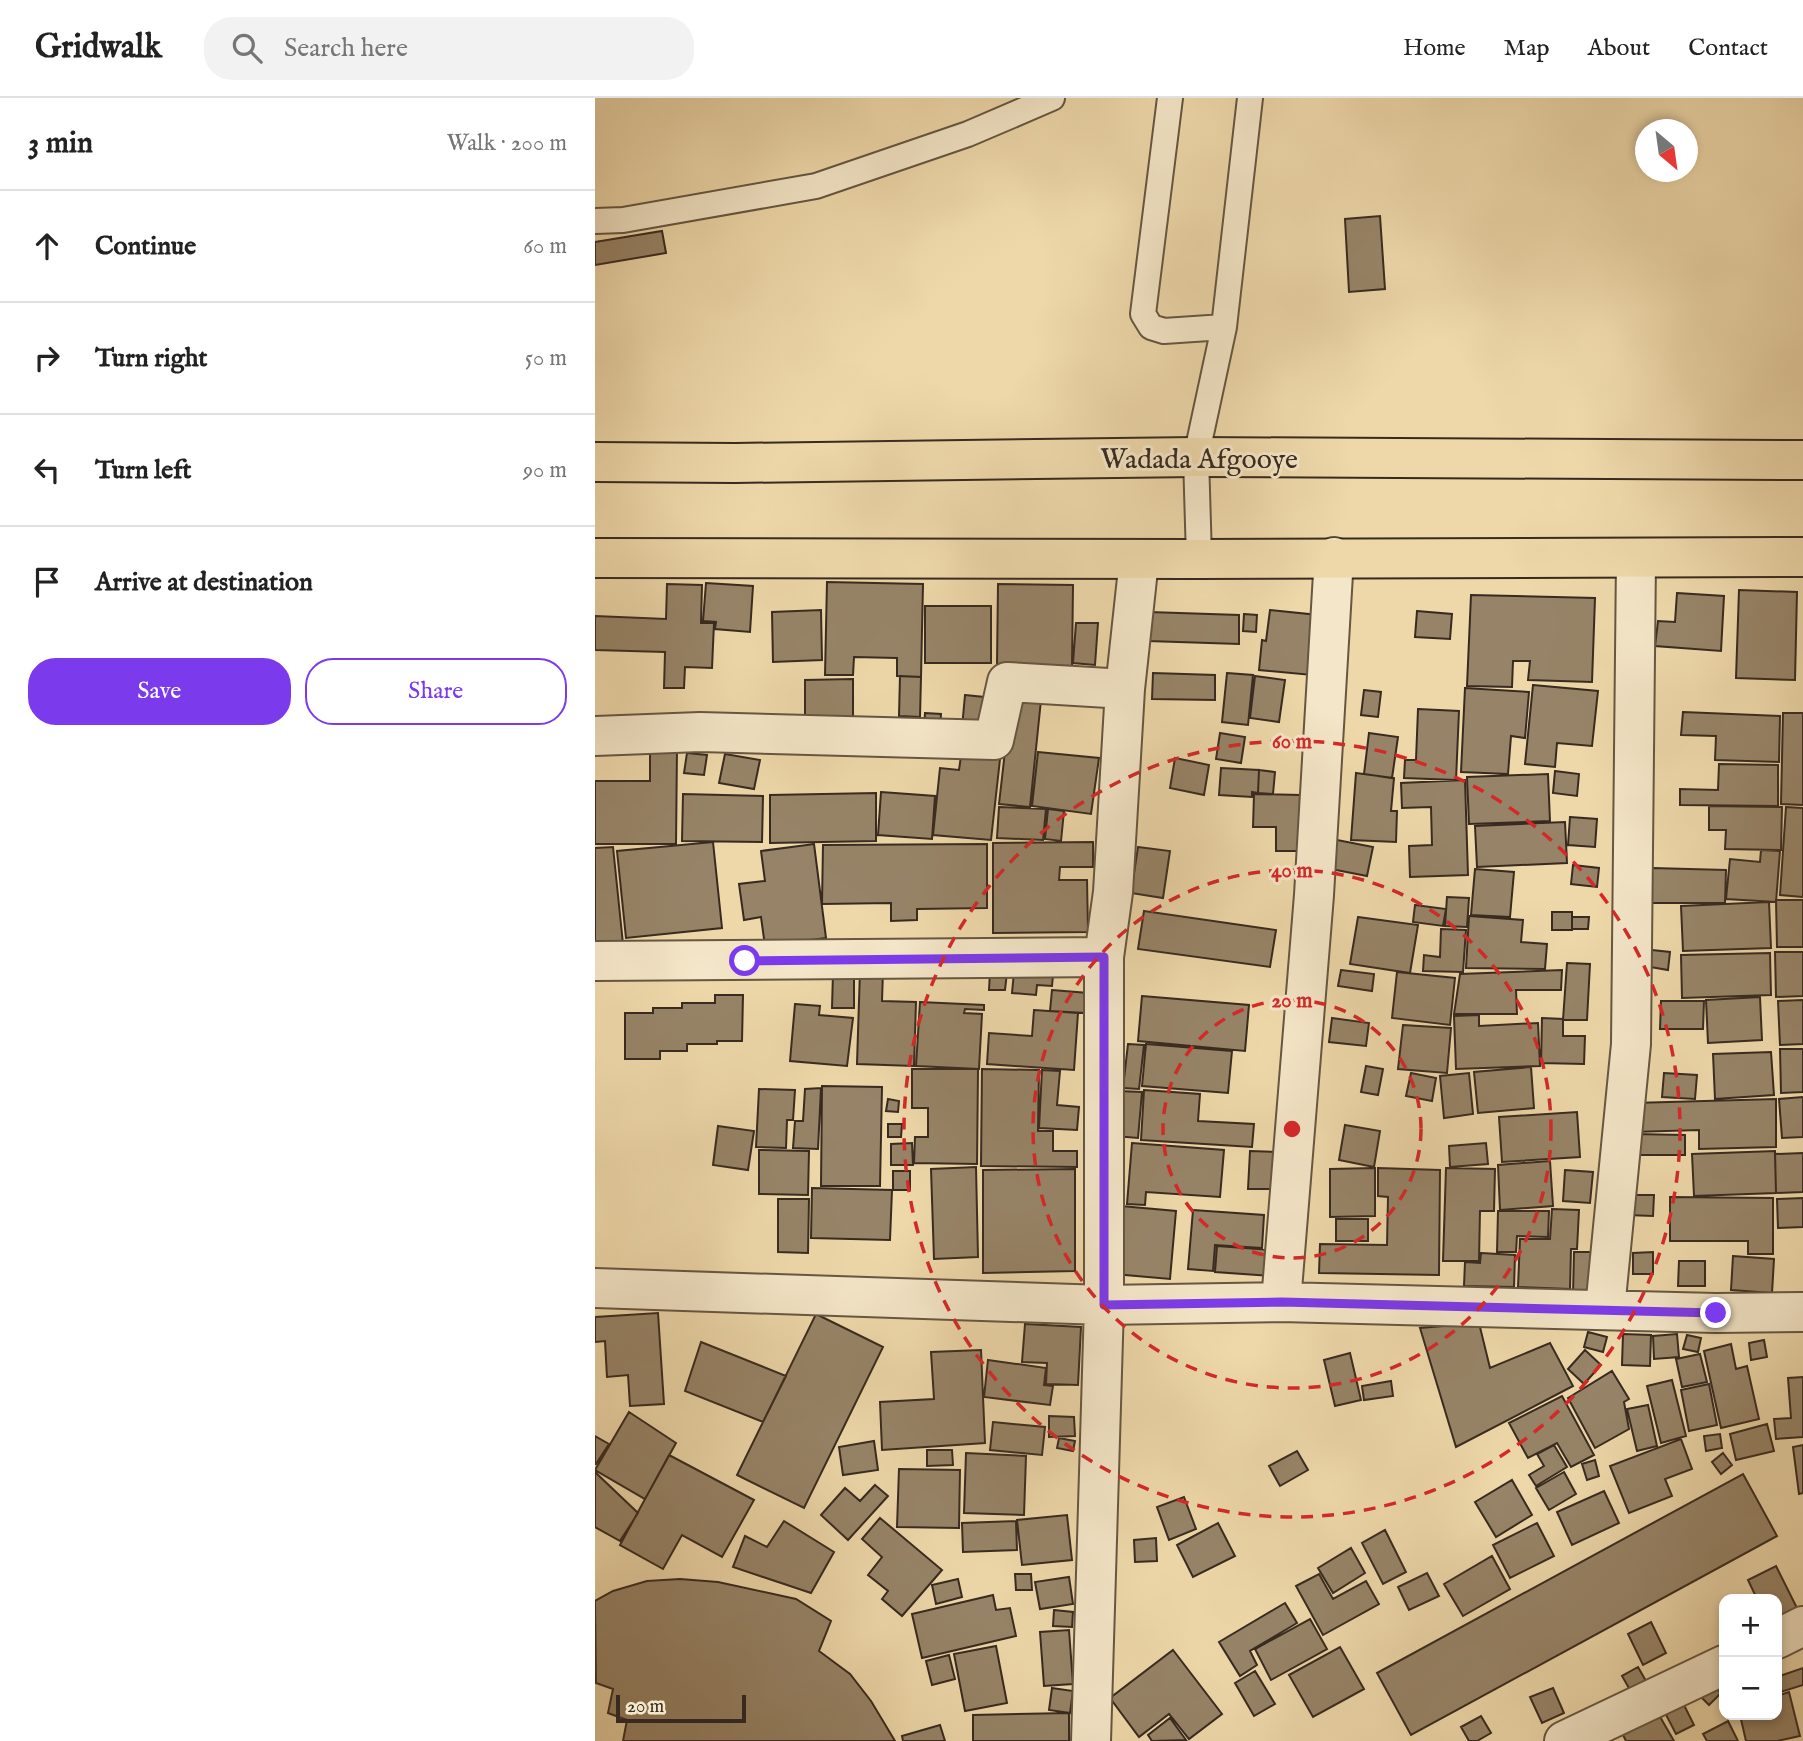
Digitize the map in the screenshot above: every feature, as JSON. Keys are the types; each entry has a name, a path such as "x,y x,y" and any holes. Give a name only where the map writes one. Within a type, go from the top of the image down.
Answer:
{"highway":[{"name":"Wadada Afgooye","path":"595,462 735,463 1196,457 1803,460"},
{"path":"595,558 1139,560 1334,557 1803,557"}],"street":[{"path":"1282,1302 1314,895 1334,557"},
{"path":"1605,1309 1631,1044 1636,558"},
{"path":"1091,1741 1104,1305 1104,957 1113,892 1125,689 1139,560"},
{"path":"595,736 700,732 994,740 1007,682 1125,689"},
{"path":"595,961 1104,957"},
{"path":"595,1288 1104,1305 1282,1302 1716,1313 1803,1312"},
{"path":"1782,1636 1803,1626"},
{"path":"1565,1741 1719,1667"}],"lane":[{"path":"595,222 624,220 816,186 968,134 1052,98"},
{"path":"1170,98 1143,314 1151,327 1164,331 1224,327"},
{"path":"1199,558 1196,457 1224,327 1250,98"}],"building":[{"path":"1380,216 1385,289 1349,292 1345,219"},
{"path":"662,231 666,253 595,265 595,242"},
{"path":"827,582 923,584 921,677 897,676 897,658 854,657 853,675 825,675"},
{"path":"706,583 753,586 750,632 715,629 716,622 703,621"},
{"path":"667,584 702,585 701,623 714,623 712,668 685,667 684,688 664,688 665,652 595,650 595,616 666,619"},
{"path":"998,584 1073,585 1072,666 997,665"},
{"path":"1739,590 1797,592 1795,680 1736,678"},
{"path":"1677,593 1724,596 1721,651 1655,646 1658,621 1675,622"},
{"path":"1471,595 1595,598 1592,682 1528,680 1530,661 1513,661 1512,687 1467,686"},
{"path":"925,606 991,606 991,663 925,663"},
{"path":"821,610 822,660 773,662 772,612"},
{"path":"1270,610 1318,615 1312,675 1259,670 1262,640 1266,641"},
{"path":"1417,611 1452,614 1450,639 1415,637"},
{"path":"1149,612 1239,615 1239,644 1148,641"},
{"path":"1244,614 1257,615 1256,632 1243,631"},
{"path":"1076,623 1098,623 1095,665 1073,663"},
{"path":"1153,673 1215,675 1215,700 1152,699"},
{"path":"1227,673 1253,675 1248,725 1222,722"},
{"path":"900,676 921,677 920,717 899,716"},
{"path":"1255,676 1285,680 1279,722 1250,718"},
{"path":"853,679 853,723 805,723 805,680"},
{"path":"1533,685 1598,691 1592,746 1557,743 1555,767 1525,764"},
{"path":"1465,688 1529,692 1525,738 1511,736 1508,774 1461,772"},
{"path":"1364,690 1381,692 1378,717 1361,715"},
{"path":"965,695 994,698 991,731 962,728"},
{"path":"1011,699 1041,700 1030,807 999,804"},
{"path":"1418,709 1459,711 1456,780 1404,778 1405,760 1416,760"},
{"path":"1683,712 1780,716 1779,762 1715,760 1716,736 1681,735"},
{"path":"925,713 941,714 940,731 924,730"},
{"path":"1783,713 1803,713 1803,805 1781,804"},
{"path":"1220,733 1245,737 1241,763 1216,759"},
{"path":"1369,733 1398,737 1392,778 1364,774"},
{"path":"650,747 677,747 676,844 595,844 595,781 650,781"},
{"path":"1038,752 1099,758 1091,814 1032,806"},
{"path":"687,753 707,755 704,775 684,773"},
{"path":"725,754 760,760 754,789 719,783"},
{"path":"961,756 1000,759 991,840 933,835 940,768 959,770"},
{"path":"1175,758 1209,765 1204,795 1170,788"},
{"path":"1719,764 1778,765 1778,806 1680,805 1680,789 1718,790"},
{"path":"1221,768 1259,770 1258,793 1252,792 1252,797 1219,795"},
{"path":"1259,770 1275,772 1273,794 1258,793"},
{"path":"1555,771 1579,774 1577,796 1553,793"},
{"path":"1356,773 1394,778 1391,811 1397,811 1396,842 1351,840"},
{"path":"1548,774 1550,821 1469,824 1467,777"},
{"path":"1465,780 1468,875 1410,877 1409,846 1432,845 1431,807 1402,808 1401,783"},
{"path":"881,792 935,796 932,839 878,835"},
{"path":"876,793 876,841 770,843 770,795"},
{"path":"683,794 763,796 762,842 682,841"},
{"path":"1254,794 1300,795 1299,851 1276,851 1276,827 1253,827"},
{"path":"1709,806 1782,807 1781,850 1725,849 1726,830 1709,830"},
{"path":"999,807 1046,809 1043,840 997,838"},
{"path":"1786,807 1803,808 1803,897 1780,895"},
{"path":"1048,809 1064,811 1061,841 1045,839"},
{"path":"1570,817 1597,819 1595,847 1568,845"},
{"path":"1565,822 1567,863 1477,867 1475,826"},
{"path":"1337,840 1373,847 1367,876 1331,869"},
{"path":"713,842 722,928 626,938 617,851"},
{"path":"1093,842 1093,867 1060,867 1059,880 1087,880 1088,932 993,933 993,843"},
{"path":"814,844 826,938 765,946 761,917 744,920 739,884 765,881 761,851"},
{"path":"987,844 987,908 917,909 917,920 891,921 891,903 822,904 823,845"},
{"path":"613,847 623,944 595,947 595,848"},
{"path":"1138,847 1170,851 1163,898 1131,893"},
{"path":"1761,850 1780,851 1776,902 1726,899 1730,859 1760,862"},
{"path":"1573,865 1599,868 1597,887 1571,884"},
{"path":"1652,868 1726,870 1725,903 1651,903"},
{"path":"1475,869 1514,872 1510,917 1471,915"},
{"path":"1447,897 1469,898 1467,927 1445,926"},
{"path":"1776,900 1803,900 1803,947 1777,947"},
{"path":"1769,902 1771,948 1683,951 1681,906"},
{"path":"1415,905 1446,909 1443,926 1413,922"},
{"path":"1144,911 1276,930 1270,967 1138,949"},
{"path":"1552,912 1572,912 1572,930 1552,930"},
{"path":"1469,916 1523,920 1521,942 1547,944 1545,969 1466,968"},
{"path":"1358,917 1418,925 1410,973 1350,964"},
{"path":"1572,917 1589,917 1588,929 1572,929"},
{"path":"1441,929 1466,930 1463,972 1423,971 1424,955 1440,957"},
{"path":"1652,950 1670,952 1668,970 1650,967"},
{"path":"1775,952 1803,952 1803,996 1776,997"},
{"path":"1770,953 1771,995 1682,998 1681,955"},
{"path":"1567,963 1590,964 1587,1020 1563,1020"},
{"path":"860,970 883,971 882,1001 916,1002 914,1066 857,1064"},
{"path":"1341,970 1374,974 1372,991 1338,986"},
{"path":"1562,970 1561,990 1516,990 1517,1014 1454,1014 1460,974"},
{"path":"833,972 854,972 854,1008 832,1008"},
{"path":"990,972 1007,972 1005,990 989,990"},
{"path":"1014,972 1053,975 1052,986 1037,985 1036,995 1012,993"},
{"path":"1397,972 1455,978 1450,1025 1392,1018"},
{"path":"1052,990 1088,993 1086,1013 1050,1011"},
{"path":"715,995 743,995 742,1041 687,1044 687,1051 660,1051 660,1059 625,1059 625,1013 653,1013 653,1008 682,1008 682,1003 715,1003"},
{"path":"1142,996 1249,1005 1245,1051 1138,1041"},
{"path":"1760,997 1762,1040 1708,1043 1706,1000"},
{"path":"1803,1000 1803,1044 1780,1045 1778,1001"},
{"path":"1661,1001 1704,1001 1703,1029 1660,1029"},
{"path":"920,1002 984,1005 984,1010 965,1009 964,1013 982,1014 979,1069 916,1066"},
{"path":"795,1004 820,1006 819,1015 853,1018 847,1066 790,1061"},
{"path":"1034,1010 1078,1013 1074,1070 987,1064 989,1033 1032,1036"},
{"path":"1479,1015 1479,1026 1538,1023 1540,1066 1456,1069 1454,1016"},
{"path":"1332,1018 1369,1023 1366,1046 1329,1042"},
{"path":"1542,1018 1563,1019 1563,1036 1585,1036 1584,1064 1541,1063"},
{"path":"1403,1025 1451,1028 1447,1073 1398,1069"},
{"path":"1128,1044 1144,1045 1139,1089 1123,1088"},
{"path":"1146,1044 1232,1051 1228,1093 1142,1086"},
{"path":"1780,1049 1803,1049 1803,1092 1781,1093"},
{"path":"1771,1052 1774,1095 1715,1099 1713,1054"},
{"path":"1366,1066 1383,1069 1378,1095 1361,1092"},
{"path":"1531,1067 1534,1108 1478,1113 1474,1072"},
{"path":"912,1069 978,1069 977,1164 914,1163 915,1137 928,1137 928,1108 912,1108"},
{"path":"982,1069 1039,1070 1038,1131 1053,1131 1053,1151 1077,1151 1077,1167 981,1166"},
{"path":"1042,1070 1060,1071 1057,1105 1079,1107 1077,1130 1039,1128"},
{"path":"1411,1073 1436,1078 1432,1101 1406,1096"},
{"path":"1469,1073 1473,1114 1444,1118 1440,1076"},
{"path":"1664,1073 1697,1075 1695,1099 1662,1097"},
{"path":"822,1086 882,1087 880,1186 821,1186"},
{"path":"821,1088 818,1149 793,1148 795,1121 803,1121 805,1089"},
{"path":"759,1089 795,1090 793,1120 787,1120 786,1148 756,1147"},
{"path":"1144,1090 1200,1094 1198,1121 1254,1124 1252,1147 1141,1140"},
{"path":"1118,1091 1142,1092 1138,1138 1115,1136"},
{"path":"1803,1097 1803,1137 1782,1138 1779,1099"},
{"path":"888,1099 899,1101 898,1112 886,1111"},
{"path":"1776,1099 1776,1147 1699,1149 1699,1130 1634,1132 1633,1103"},
{"path":"1577,1112 1580,1157 1502,1162 1499,1117"},
{"path":"888,1124 902,1124 901,1137 888,1137"},
{"path":"1345,1125 1380,1131 1374,1167 1339,1160"},
{"path":"718,1126 754,1131 748,1170 713,1165"},
{"path":"1634,1134 1685,1135 1685,1155 1634,1155"},
{"path":"912,1143 913,1165 891,1165 891,1144"},
{"path":"1132,1143 1224,1150 1220,1197 1146,1192 1145,1205 1127,1204"},
{"path":"1486,1143 1488,1164 1450,1167 1449,1146"},
{"path":"759,1150 809,1151 808,1195 759,1194"},
{"path":"1250,1151 1277,1152 1275,1189 1248,1189"},
{"path":"1775,1151 1776,1193 1694,1196 1692,1154"},
{"path":"1803,1153 1803,1192 1776,1193 1775,1154"},
{"path":"1550,1161 1553,1206 1500,1210 1498,1165"},
{"path":"976,1167 978,1257 934,1259 931,1169"},
{"path":"1375,1168 1375,1216 1330,1217 1330,1169"},
{"path":"1378,1168 1440,1170 1439,1275 1319,1273 1320,1244 1387,1245 1388,1197 1378,1196"},
{"path":"1446,1168 1495,1169 1494,1211 1480,1211 1479,1261 1443,1261"},
{"path":"1075,1169 1075,1271 983,1273 983,1170"},
{"path":"1565,1170 1593,1172 1590,1203 1563,1201"},
{"path":"893,1171 910,1171 910,1190 893,1190"},
{"path":"812,1188 892,1190 890,1240 811,1238"},
{"path":"1628,1195 1654,1195 1653,1216 1627,1215"},
{"path":"1670,1197 1773,1198 1773,1254 1748,1254 1748,1241 1670,1241"},
{"path":"1803,1198 1803,1227 1778,1228 1777,1199"},
{"path":"778,1199 809,1199 808,1253 778,1252"},
{"path":"1121,1206 1176,1211 1170,1279 1114,1274"},
{"path":"1552,1209 1579,1210 1577,1249 1571,1249 1570,1289 1518,1287 1520,1239 1550,1239"},
{"path":"1193,1210 1264,1215 1262,1248 1215,1245 1213,1271 1188,1269"},
{"path":"1498,1211 1549,1211 1548,1237 1517,1236 1516,1252 1497,1252"},
{"path":"1336,1219 1368,1219 1368,1241 1336,1241"},
{"path":"1217,1246 1273,1250 1271,1276 1215,1272"},
{"path":"1574,1252 1591,1252 1589,1295 1573,1294"},
{"path":"1653,1252 1653,1274 1633,1274 1633,1253"},
{"path":"1481,1253 1515,1255 1514,1287 1464,1286 1465,1262 1480,1263"},
{"path":"1733,1256 1774,1259 1772,1293 1731,1290"},
{"path":"1679,1261 1705,1261 1705,1286 1678,1286"},
{"path":"658,1313 664,1404 630,1406 628,1375 607,1377 605,1341 595,1342 595,1317"},
{"path":"816,1314 883,1347 804,1508 737,1475"},
{"path":"1479,1323 1490,1368 1550,1343 1573,1386 1456,1447 1420,1328"},
{"path":"1025,1324 1081,1327 1078,1385 1046,1384 1047,1363 1022,1362"},
{"path":"1588,1332 1607,1337 1603,1352 1584,1347"},
{"path":"1623,1334 1651,1335 1650,1366 1622,1365"},
{"path":"1677,1334 1679,1357 1654,1359 1653,1336"},
{"path":"1687,1335 1701,1338 1698,1352 1683,1349"},
{"path":"1764,1340 1767,1357 1751,1360 1749,1343"},
{"path":"701,1342 786,1376 763,1422 685,1391"},
{"path":"1731,1344 1736,1369 1747,1366 1759,1419 1721,1428 1704,1351"},
{"path":"981,1350 985,1443 882,1450 880,1402 934,1399 931,1352"},
{"path":"1585,1350 1601,1365 1584,1384 1568,1369"},
{"path":"1350,1353 1361,1400 1335,1406 1324,1360"},
{"path":"1700,1354 1707,1382 1682,1387 1676,1359"},
{"path":"988,1360 1046,1368 1044,1385 1053,1386 1050,1405 984,1397"},
{"path":"1612,1371 1629,1399 1624,1402 1629,1429 1595,1448 1568,1398"},
{"path":"1803,1377 1803,1437 1776,1439 1774,1419 1791,1418 1788,1378"},
{"path":"1672,1380 1686,1436 1661,1443 1647,1386"},
{"path":"1391,1381 1393,1396 1364,1400 1362,1386"},
{"path":"1709,1384 1717,1425 1689,1431 1681,1390"},
{"path":"1562,1396 1594,1455 1571,1467 1557,1443 1528,1458 1509,1423"},
{"path":"1648,1405 1657,1446 1637,1451 1627,1409"},
{"path":"629,1412 676,1443 645,1499 595,1470"},
{"path":"1049,1416 1074,1417 1075,1436 1049,1437"},
{"path":"993,1422 1045,1427 1042,1455 990,1450"},
{"path":"1767,1424 1774,1451 1736,1460 1730,1434"},
{"path":"1720,1434 1722,1448 1706,1451 1704,1436"},
{"path":"595,1436 609,1444 596,1464 595,1464"},
{"path":"1059,1438 1075,1441 1073,1451 1057,1448"},
{"path":"1681,1439 1692,1469 1665,1479 1672,1496 1629,1513 1610,1466"},
{"path":"874,1441 878,1470 843,1475 839,1447"},
{"path":"1554,1445 1567,1467 1536,1486 1529,1475 1544,1466 1537,1454"},
{"path":"1803,1445 1803,1493 1799,1494 1793,1447"},
{"path":"927,1450 952,1450 953,1465 927,1466"},
{"path":"1297,1451 1308,1470 1280,1486 1269,1466"},
{"path":"966,1453 1026,1456 1024,1515 964,1513"},
{"path":"1723,1453 1732,1465 1721,1474 1712,1462"},
{"path":"669,1455 754,1500 722,1557 682,1535 663,1569 620,1545"},
{"path":"1595,1460 1599,1476 1587,1480 1582,1464"},
{"path":"899,1469 960,1470 959,1528 897,1527"},
{"path":"595,1472 638,1513 620,1541 595,1527"},
{"path":"1564,1472 1576,1494 1549,1510 1536,1488"},
{"path":"1743,1474 1777,1536 1411,1735 1377,1673"},
{"path":"1512,1480 1532,1515 1496,1537 1475,1502"},
{"path":"875,1485 888,1496 848,1540 821,1515 845,1488 860,1501"},
{"path":"1604,1491 1619,1523 1572,1545 1557,1512"},
{"path":"1184,1497 1196,1529 1169,1540 1157,1507"},
{"path":"1067,1515 1072,1560 1022,1565 1017,1520"},
{"path":"880,1518 942,1570 902,1616 882,1599 888,1591 868,1575 882,1557 862,1539"},
{"path":"784,1521 834,1552 811,1593 733,1567 745,1536 767,1547"},
{"path":"1016,1521 1017,1550 963,1552 962,1523"},
{"path":"1218,1523 1235,1556 1193,1577 1177,1545"},
{"path":"1537,1523 1554,1556 1510,1578 1493,1545"},
{"path":"1385,1530 1406,1572 1383,1584 1362,1543"},
{"path":"1156,1538 1157,1561 1135,1562 1134,1540"},
{"path":"1351,1548 1365,1573 1333,1593 1318,1568"},
{"path":"1492,1556 1510,1589 1463,1616 1444,1584"},
{"path":"1776,1566 1797,1608 1782,1616 1782,1594 1755,1594 1748,1580"},
{"path":"1427,1573 1439,1596 1409,1610 1398,1587"},
{"path":"1015,1574 1031,1574 1032,1590 1016,1590"},
{"path":"1319,1574 1333,1599 1366,1581 1379,1604 1323,1635 1296,1586"},
{"path":"1069,1577 1073,1604 1040,1609 1035,1582"},
{"path":"680,1579 718,1582 796,1599 831,1621 819,1651 850,1674 871,1701 895,1741 623,1741 627,1720 608,1713 613,1689 596,1683 595,1601 613,1591 647,1581"},
{"path":"958,1579 962,1597 936,1604 932,1585"},
{"path":"993,1595 996,1610 1010,1608 1016,1636 922,1658 912,1614"},
{"path":"1285,1603 1297,1623 1250,1651 1257,1665 1240,1676 1219,1642"},
{"path":"1054,1610 1073,1612 1072,1627 1053,1626"},
{"path":"1310,1619 1327,1649 1271,1680 1255,1649"},
{"path":"1651,1622 1666,1653 1643,1665 1628,1634"},
{"path":"1069,1630 1073,1684 1044,1686 1040,1632"},
{"path":"996,1646 1007,1703 965,1711 954,1654"},
{"path":"1340,1647 1364,1689 1313,1717 1289,1675"},
{"path":"1173,1650 1222,1714 1189,1739 1169,1714 1139,1737 1110,1698"},
{"path":"949,1655 955,1679 932,1685 926,1661"},
{"path":"1638,1667 1650,1688 1634,1697 1622,1676"},
{"path":"1803,1668 1803,1685 1782,1691 1782,1675"},
{"path":"1255,1671 1275,1704 1254,1716 1235,1683"},
{"path":"1711,1683 1719,1691 1719,1695 1709,1705 1699,1695"},
{"path":"1052,1688 1073,1691 1070,1713 1049,1710"},
{"path":"1553,1688 1564,1713 1542,1723 1530,1697"},
{"path":"1789,1692 1800,1736 1777,1741 1746,1741 1741,1720 1782,1720 1782,1694"},
{"path":"1681,1699 1694,1725 1676,1734 1663,1709"},
{"path":"1069,1713 1069,1741 973,1741 973,1715"},
{"path":"1659,1715 1674,1741 1626,1741 1623,1735"},
{"path":"1481,1716 1491,1733 1477,1741 1469,1741 1461,1727"},
{"path":"1170,1718 1186,1740 1152,1741 1148,1735"},
{"path":"1728,1721 1738,1741 1707,1741 1703,1734"},
{"path":"940,1725 945,1741 903,1741 902,1736"}],"route":[{"path":"745,961 1104,957 1104,1305 1282,1302 1716,1313"}]}
